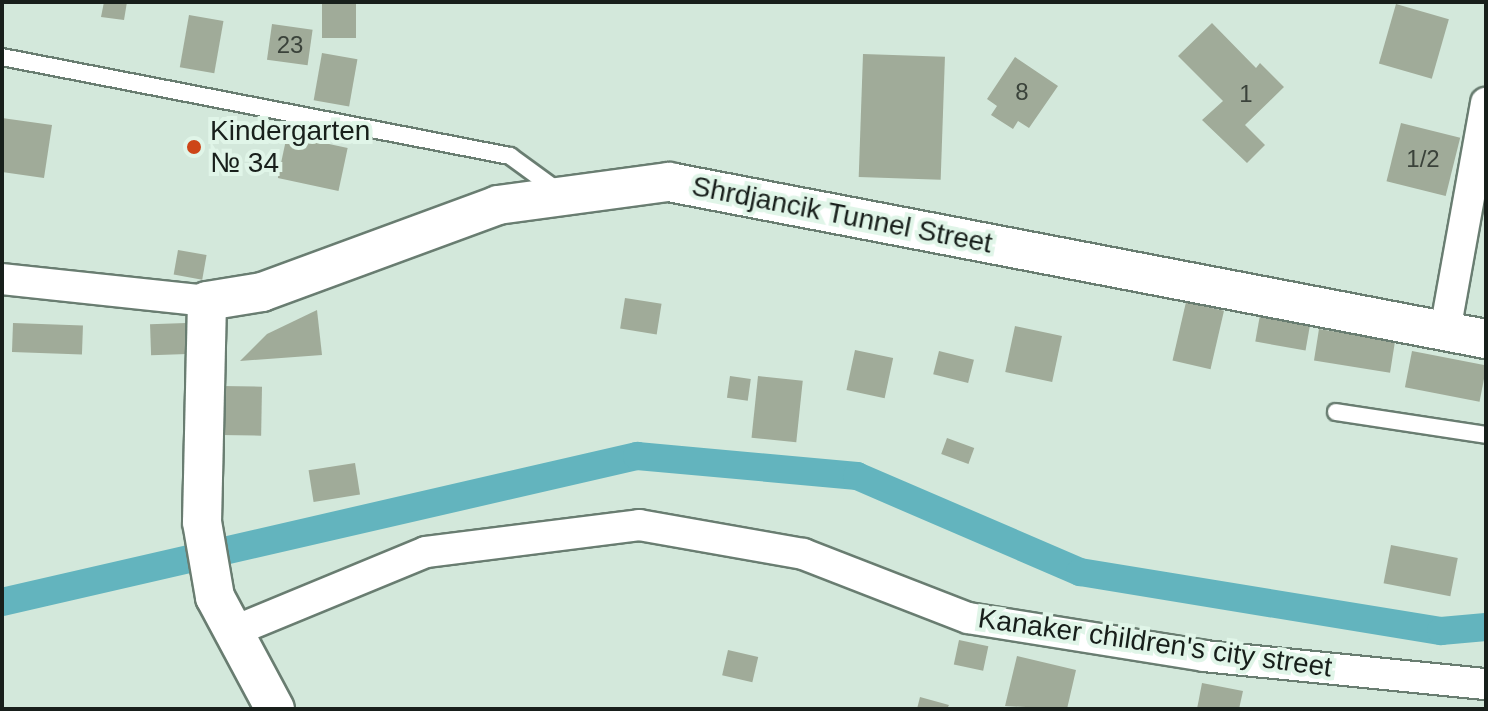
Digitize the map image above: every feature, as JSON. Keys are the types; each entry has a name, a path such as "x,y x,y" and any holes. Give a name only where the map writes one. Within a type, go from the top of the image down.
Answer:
{"street":[{"path":"1445,331 1486,103"},
{"name":"Shrdjancik Tunnel Street","path":"2,279 207,301 262,292 498,205 669,182 1486,339"},
{"path":"207,301 202,522 215,597 275,709"},
{"name":"Kanaker children's city street","path":"232,632 426,552 639,525 803,554 968,618 1204,656 1486,684"}],"lane":[{"path":"2,57 510,156 565,196"},
{"path":"1336,412 1486,435"}],"building":[{"path":"104,2 127,2 124,20 101,17"},
{"path":"322,2 356,2 356,38 322,38"},
{"path":"1396,4 1449,19 1432,79 1379,64"},
{"path":"189,15 223,21 214,73 180,67"},
{"path":"1212,23 1256,68 1260,63 1284,87 1245,125 1265,145 1247,163 1202,120 1223,101 1178,56"},
{"path":"272,24 313,30 308,65 267,60"},
{"path":"322,53 357,59 349,107 314,100"},
{"path":"863,54 945,57 941,180 859,177"},
{"path":"1015,57 1058,86 1029,128 1018,121 1013,129 991,115 997,106 987,99"},
{"path":"2,118 52,125 44,178 2,172"},
{"path":"1401,123 1460,138 1446,196 1386,181"},
{"path":"287,135 348,148 338,191 278,178"},
{"path":"178,250 207,255 202,280 174,275"},
{"path":"625,298 662,304 657,334 620,329"},
{"path":"1186,302 1224,311 1211,369 1173,360"},
{"path":"317,310 322,355 240,361 267,334"},
{"path":"1260,315 1310,324 1306,350 1255,342"},
{"path":"13,323 83,325 82,354 12,352"},
{"path":"186,323 187,354 151,355 150,324"},
{"path":"1015,326 1062,336 1052,382 1005,372"},
{"path":"1319,329 1395,341 1390,373 1314,361"},
{"path":"855,350 893,358 885,398 846,390"},
{"path":"939,351 974,360 968,383 933,374"},
{"path":"1412,351 1486,365 1480,402 1405,387"},
{"path":"730,376 751,379 748,401 727,398"},
{"path":"758,376 803,381 796,442 752,438"},
{"path":"221,386 262,387 261,436 220,435"},
{"path":"947,438 974,448 968,464 941,454"},
{"path":"355,463 360,495 314,502 309,470"},
{"path":"1391,545 1458,558 1450,596 1384,583"},
{"path":"959,640 988,646 983,671 954,664"},
{"path":"728,650 758,657 752,682 722,675"},
{"path":"1017,656 1076,670 1067,709 1005,706"},
{"path":"1202,683 1243,691 1239,709 1197,709"},
{"path":"920,697 949,705 947,709 917,709"}],"waterway":[{"path":"2,602 637,456 857,476 1080,572 1441,631 1486,627"}],"place":[{"name":"Kindergarten № 34","path":"194,147"}]}
